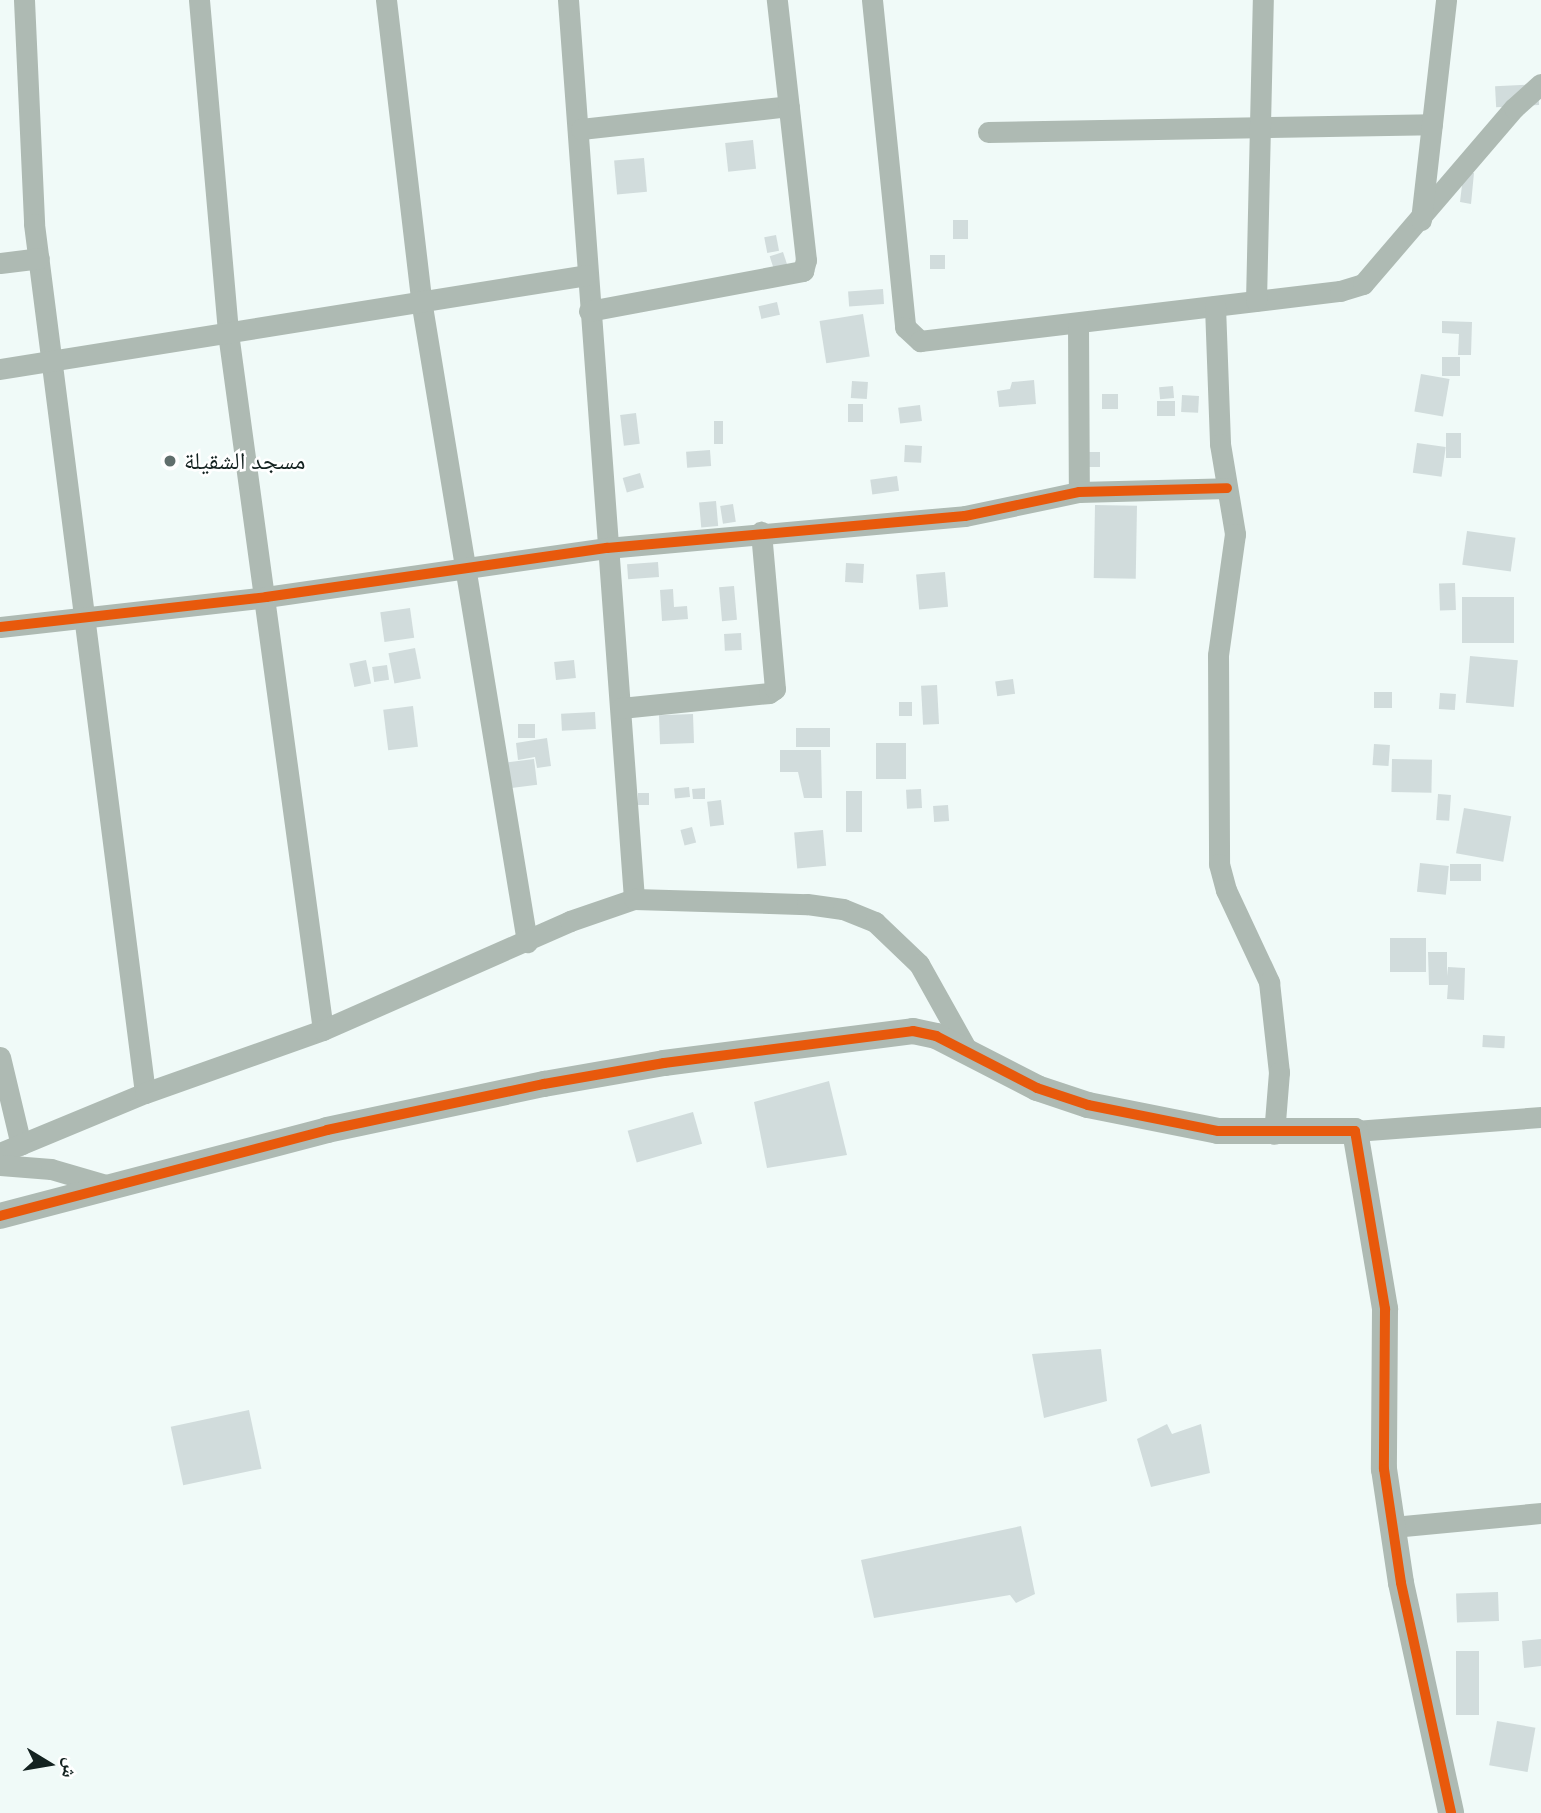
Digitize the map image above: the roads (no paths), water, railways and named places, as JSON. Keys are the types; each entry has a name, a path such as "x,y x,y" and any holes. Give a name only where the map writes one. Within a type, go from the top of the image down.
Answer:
{"street":[{"path":"24,0 38,258 54,361 83,617 145,1093"},
{"path":"199,0 228,333 323,1030"},
{"path":"386,0 421,300 527,942"},
{"path":"568,0 581,129 589,311 634,899"},
{"path":"589,311 803,271 807,260 777,0"},
{"path":"872,0 905,327 910,336 920,341 1078,324 1363,284 1421,220 1514,108 1541,84"},
{"path":"1256,300 1263,0"},
{"path":"1421,220 1446,0"},
{"path":"581,129 789,106"},
{"path":"988,132 1432,124"},
{"path":"0,263 38,258"},
{"path":"0,369 587,275"},
{"path":"1215,306 1220,444 1235,534 1218,655 1219,864 1226,890 1269,982 1279,1072 1274,1134"},
{"path":"1078,324 1079,492"},
{"path":"0,627 265,597 607,548 761,532 965,516 1079,492 1227,488"},
{"path":"621,708 769,694 775,689 761,532"},
{"path":"0,1153 145,1093 323,1030 634,899 807,904 843,909 875,922 919,964 967,1050"},
{"path":"0,1216 327,1130 664,1063 913,1031 967,1050 1061,1098 1186,1128 1274,1134 1355,1131 1541,1117"},
{"path":"0,1056 21,1145"},
{"path":"1355,1131 1385,1309 1384,1469 1392,1527 1451,1813"},
{"path":"0,1165 51,1169 109,1186"},
{"path":"1392,1527 1541,1513"}],"place":[{"name":"مسجد الشقيلة","path":"170,461"}]}
